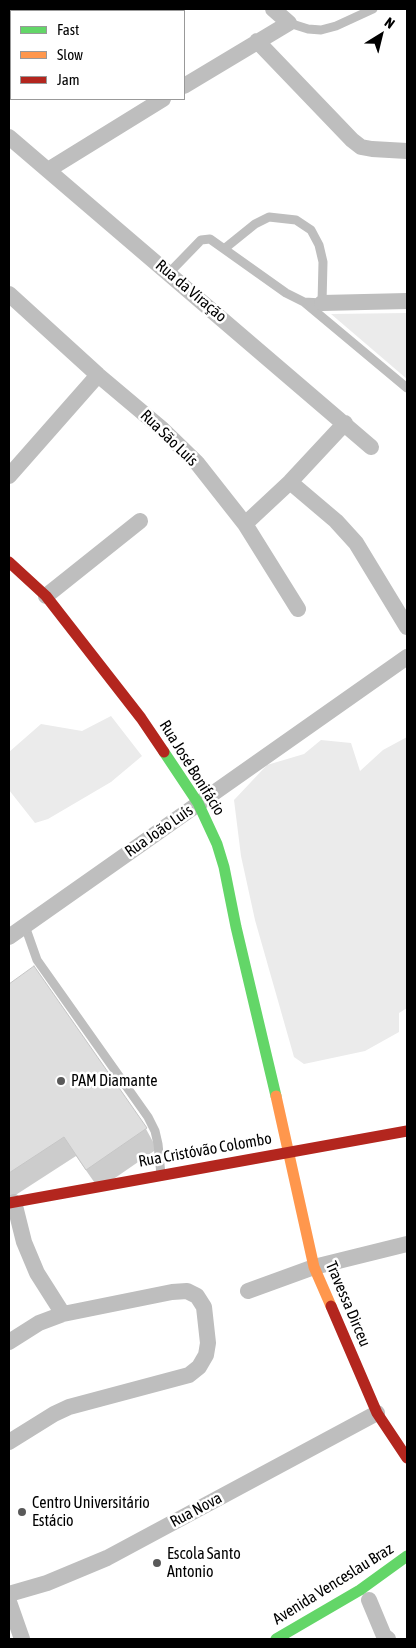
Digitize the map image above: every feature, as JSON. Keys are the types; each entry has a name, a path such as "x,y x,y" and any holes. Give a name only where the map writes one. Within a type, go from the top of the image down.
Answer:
{"street":[{"path":"185,85 289,22 273,9"},
{"path":"257,41 352,140 361,147 407,151"},
{"path":"48,170 161,100"},
{"name":"Rua da Viração","path":"9,137 371,447"},
{"name":"Rua São Luís","path":"9,294 98,375 161,428 197,463 246,524 298,609"},
{"path":"322,303 407,301"},
{"path":"9,476 98,375"},
{"path":"246,524 290,482 345,423"},
{"path":"290,482 336,521 356,544 407,627"},
{"path":"46,596 140,521"},
{"name":"Rua José Bonifácio","path":"9,562 46,596 142,718 198,803 217,844 224,867 236,927 289,1151"},
{"name":"Rua João Luís","path":"9,937 407,657"},
{"name":"Rua Cristóvão Colombo","path":"10,1200 407,1131"},
{"name":"Travessa Dirceu","path":"289,1151 314,1267 378,1413 407,1458"},
{"path":"10,1200 37,1273 63,1314"},
{"path":"248,1291 314,1267 407,1244"},
{"path":"9,1342 39,1323 63,1314 172,1292 187,1291 197,1296 204,1307 208,1342 206,1356 199,1367 189,1375 69,1407 54,1414 9,1442"},
{"name":"Rua Nova","path":"9,1594 47,1583 108,1558 378,1413"},
{"name":"Avenida Venceslau Braz","path":"276,1639 360,1590 407,1556"},
{"path":"369,1600 384,1636 388,1639"},
{"path":"9,1602 22,1639"}],"lane":[{"path":"289,22 321,30 336,26 373,9"},
{"path":"224,249 255,224 269,217 296,220 311,230 319,245 323,262 322,303 304,302"},
{"path":"169,273 201,240 210,239 286,293 304,302 407,388"},
{"path":"25,926 37,960 148,1116 157,1137 161,1174"}],"shaded area":[{"path":"407,313 407,379 331,314"},
{"path":"111,716 142,756 111,782 48,819 35,823 9,790 9,752 41,724 82,731"},
{"path":"407,737 407,1008 399,1013 399,1032 365,1051 304,1064 294,1057 255,920 241,856 234,800 267,765 304,754 321,740 351,743 360,771 383,750"}],"building":[{"name":"PAM Diamante","path":"34,966 147,1128 86,1170 64,1137 9,1173 9,984"}],"traffic: fast":[{"path":"164,752 198,803 217,844 224,867 236,927 276,1096"},
{"path":"276,1639 360,1590 407,1556"}],"traffic: slow":[{"path":"276,1096 314,1267 331,1306"}],"traffic: jam":[{"path":"9,562 46,596 141,718 164,752"},
{"path":"9,1203 407,1131"},
{"path":"331,1306 377,1413 407,1458"}],"place":[{"name":"PAM Diamante","path":"61,1081"},
{"name":"Centro Universitário Estácio","path":"22,1512"},
{"name":"Escola Santo Antonio","path":"157,1563"}]}
